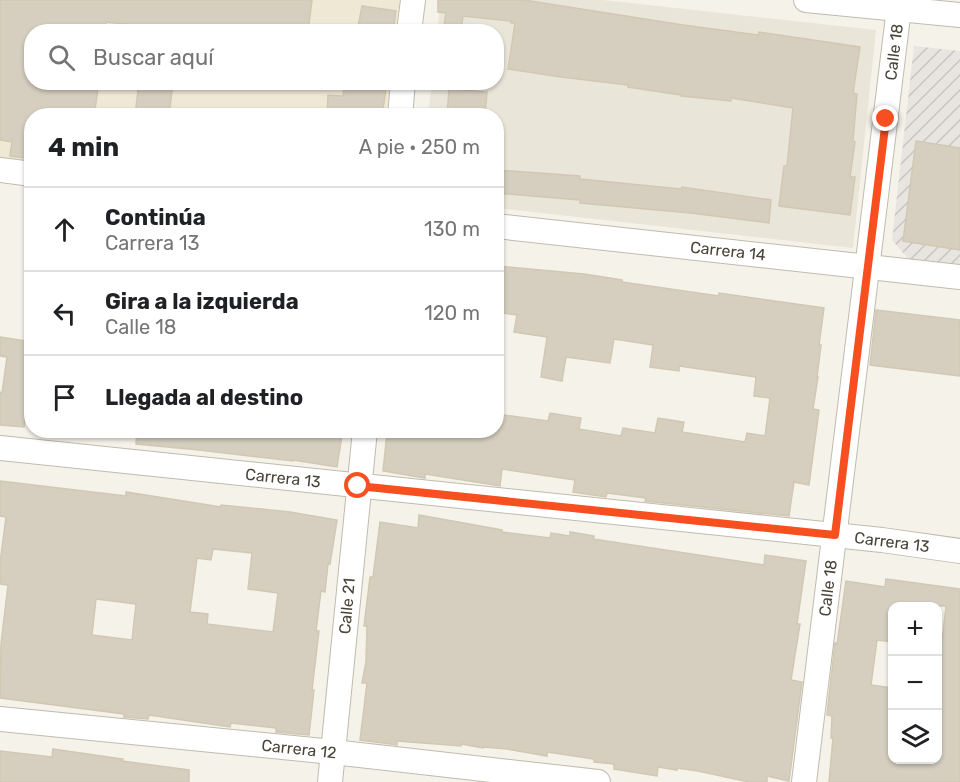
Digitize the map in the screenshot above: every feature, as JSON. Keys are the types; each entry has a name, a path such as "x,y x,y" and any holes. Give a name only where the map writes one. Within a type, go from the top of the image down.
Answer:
{"street":[{"path":"411,24 413,0"},
{"path":"806,0 900,4 960,15"},
{"name":"Calle 18","path":"804,782 900,4"},
{"path":"401,108 402,90"},
{"path":"0,170 24,173"},
{"name":"Carrera 14","path":"504,227 960,277"},
{"name":"Calle 21","path":"330,782 363,438"},
{"name":"Carrera 13","path":"0,448 882,540 960,551"},
{"name":"Carrera 12","path":"0,719 333,752 598,782"}],"shaded area":[{"path":"0,0 400,0 397,24 24,24 24,90 389,90 388,108 24,108 24,162 0,159"},
{"path":"441,0 603,0 876,30 853,248 504,209 504,108 429,108 431,90 504,90 504,24 438,24"},
{"path":"914,46 960,51 960,268 912,263 892,240"}],"building":[{"path":"0,0 312,0 309,24 124,24 106,22 106,24 24,24 24,90 98,90 95,108 24,108 24,158 10,156 12,142 0,140"},
{"path":"438,0 524,0 683,25 758,35 759,32 860,47 853,93 857,94 853,141 855,142 850,177 855,177 850,215 779,206 784,166 787,166 793,108 731,98 731,101 681,96 628,87 628,85 508,69 515,23 463,16 462,24 444,24 446,13 438,12"},
{"path":"362,6 396,11 394,24 359,24"},
{"path":"138,90 172,90 170,108 136,108"},
{"path":"344,90 386,90 383,108 327,108 328,95 343,96"},
{"path":"449,90 487,92 486,108 448,108"},
{"path":"916,141 960,148 960,250 903,241"},
{"path":"504,171 580,176 580,179 681,189 682,187 771,200 769,223 580,203 580,200 504,194"},
{"path":"504,267 584,274 719,296 719,293 824,308 813,409 819,410 809,485 794,482 789,516 645,501 646,498 607,493 606,497 573,492 575,480 502,469 500,486 425,474 425,478 383,471 386,438 504,438 504,415 548,421 550,413 581,418 579,429 621,436 623,428 655,433 658,418 684,422 682,432 745,442 747,433 765,436 770,398 754,396 756,377 679,366 679,371 650,367 653,345 614,339 610,363 566,357 562,381 541,377 547,337 514,332 517,315 504,313"},
{"path":"876,310 960,320 960,376 870,365"},
{"path":"0,337 24,341 24,427 0,425 0,392 2,393 7,357 0,356"},
{"path":"136,438 342,438 337,467 293,460 136,444"},
{"path":"0,481 126,496 126,492 221,507 221,505 290,512 337,520 325,592 321,591 309,735 276,732 276,728 231,723 230,727 149,715 148,719 124,717 124,714 0,698 1,644 8,585 0,584 0,563 6,517 0,516","holes":["213,549 252,553 248,589 278,593 273,632 207,624 208,614 190,612 197,558 211,560","96,599 136,604 132,640 92,635"]},
{"path":"419,515 502,530 502,532 550,538 551,533 570,536 570,532 594,536 593,539 764,565 765,555 806,561 797,624 800,624 791,680 802,682 789,781 767,776 767,782 749,782 698,771 658,767 657,776 614,769 614,764 594,762 594,759 547,752 547,756 461,744 461,746 397,741 397,745 360,740 367,683 362,683 366,662 367,626 364,626 380,522 418,528"},
{"path":"886,579 960,589 960,782 829,782 833,738 831,738 832,716 827,715 835,643 837,644 846,581 885,587"},
{"path":"53,749 189,770 189,782 0,782 0,751 52,757"}],"route":[{"path":"358,486 835,535 886,119"}]}
